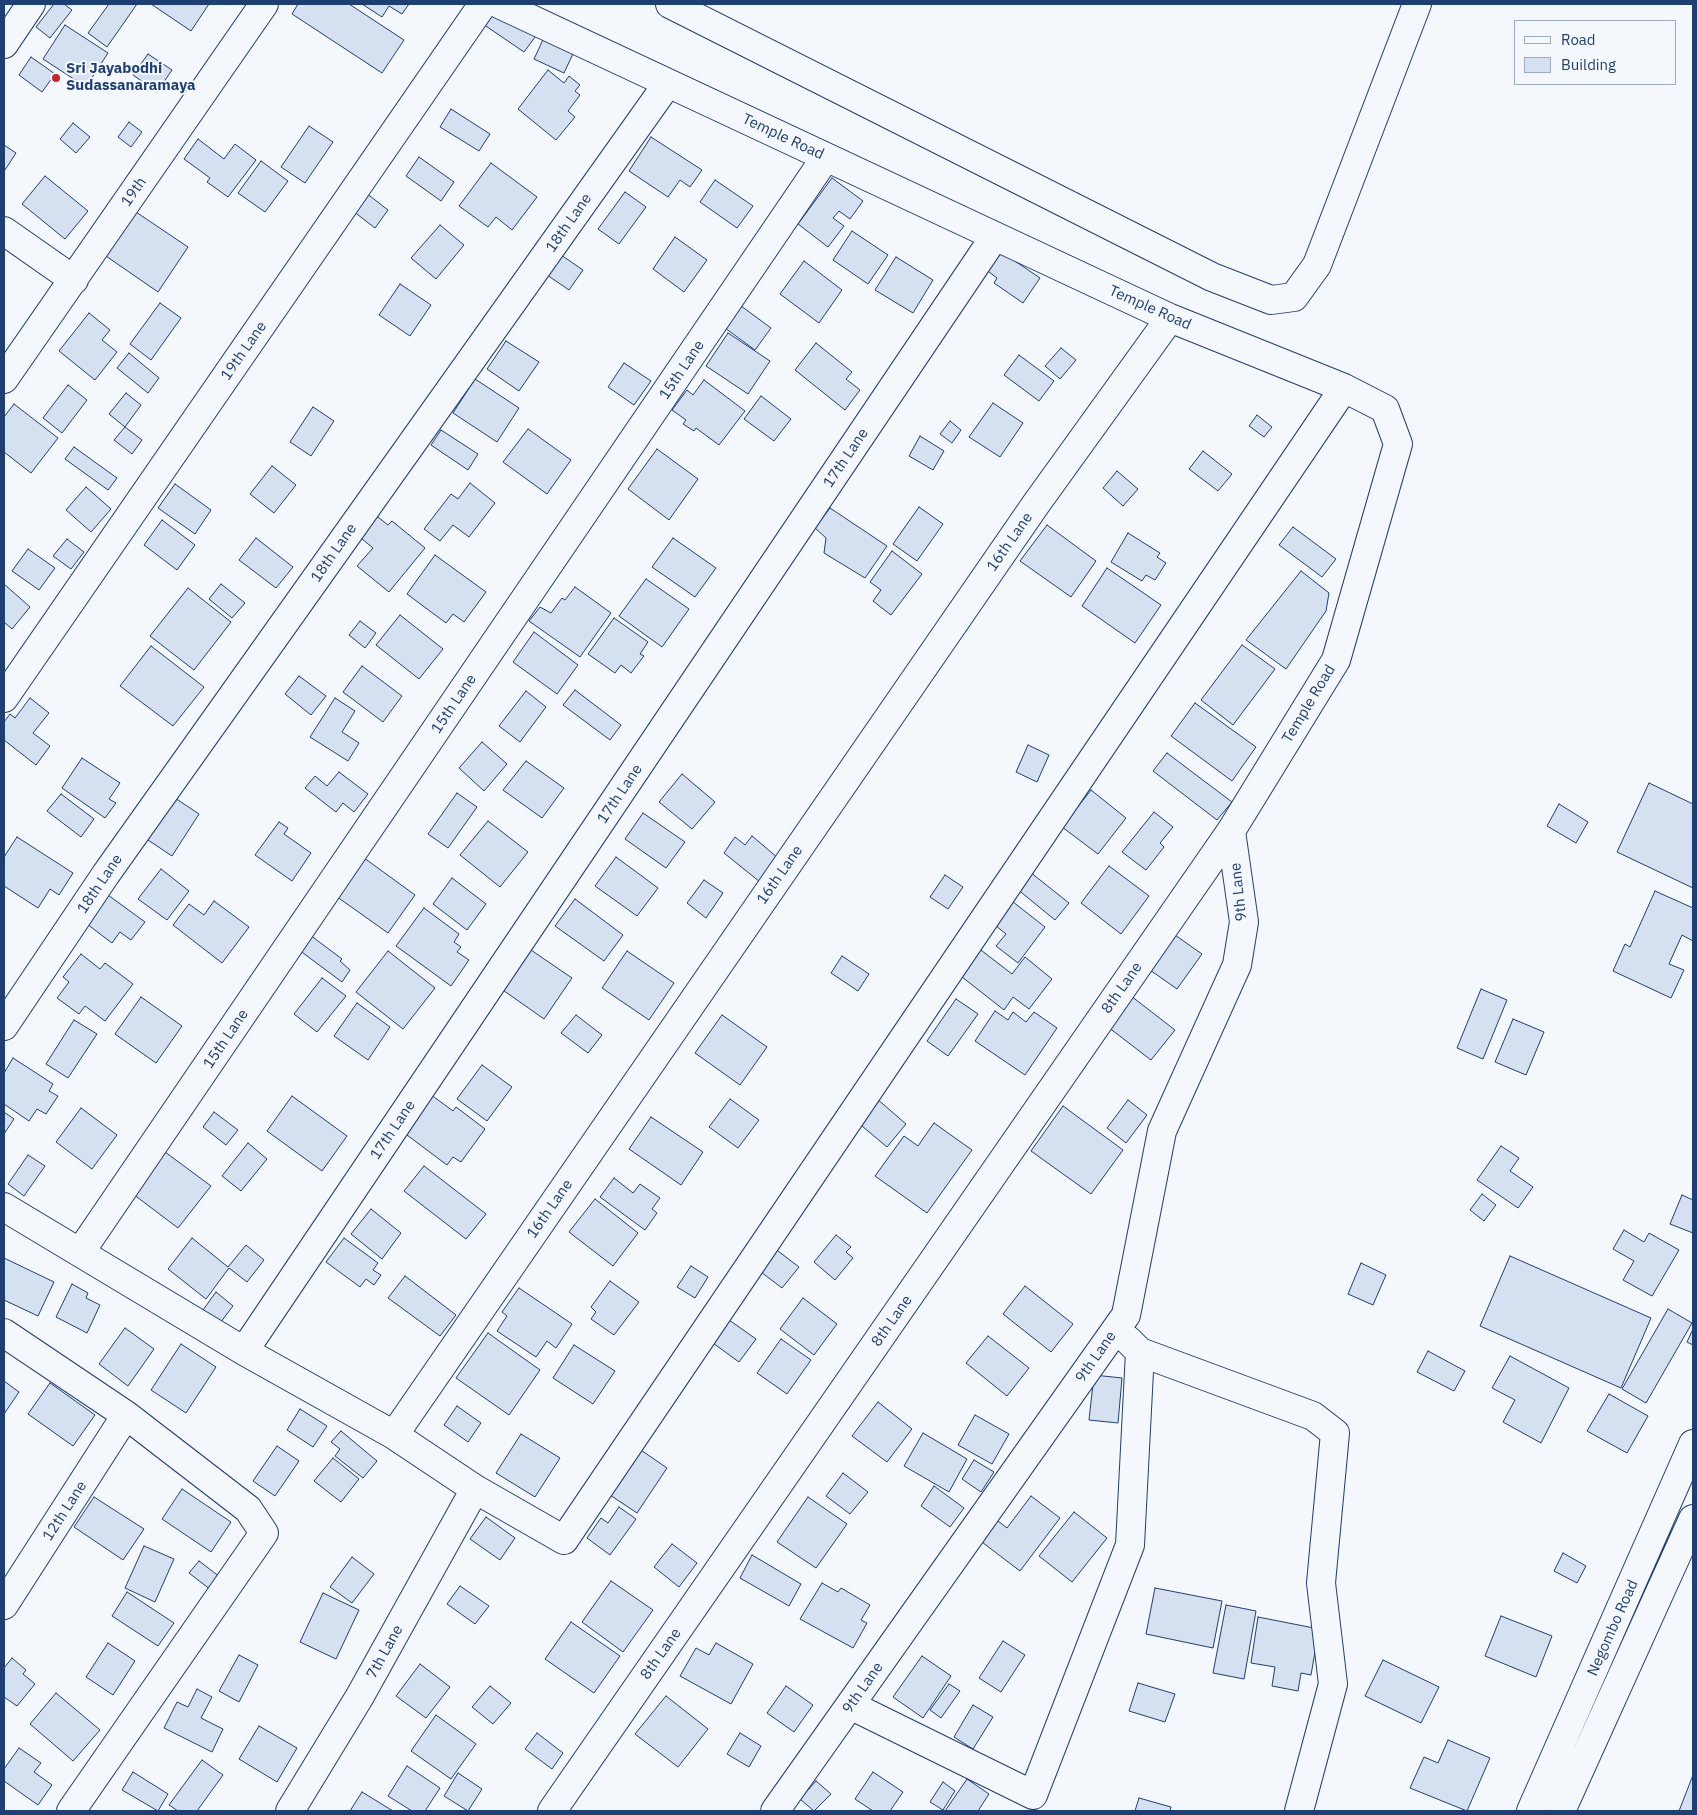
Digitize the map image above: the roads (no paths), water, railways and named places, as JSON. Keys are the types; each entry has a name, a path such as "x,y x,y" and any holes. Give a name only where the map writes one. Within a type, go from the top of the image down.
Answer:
{"main road":[{"path":"4,44 31,4"},
{"name":"19th","path":"4,379 264,4"},
{"name":"19th Lane","path":"4,698 483,4"},
{"name":"Temple Road","path":"499,4 1170,318 1344,388 1385,409 1398,444 1336,660 1232,831"},
{"path":"670,4 1212,277 1271,300 1294,297 1317,265 1417,4"},
{"name":"18th Lane","path":"4,1026 106,874 668,83"},
{"name":"15th Lane","path":"81,1251 826,157"},
{"path":"4,231 74,280"},
{"name":"17th Lane","path":"244,1351 995,236"},
{"name":"16th Lane","path":"394,1436 1036,504 1170,318"},
{"path":"5,1211 81,1251 244,1351 394,1436 475,1489 564,1540 1344,388"},
{"name":"9th Lane","path":"776,1811 1126,1315 1162,1131 1237,965 1244,922 1232,831"},
{"name":"8th Lane","path":"552,1811 1232,831"},
{"path":"1126,1315 1126,1338 1140,1352 1313,1416 1336,1433 1321,1583 1333,1684 1300,1811"},
{"path":"4,1333 126,1415 248,1509 264,1533 71,1811"},
{"path":"850,1705 1033,1796 1130,1545 1140,1352"},
{"name":"12th Lane","path":"4,1605 126,1415"},
{"name":"Negombo Road","path":"1531,1811 1693,1444"},
{"name":"7th Lane","path":"290,1811 360,1696 475,1489"},
{"path":"1659,1524 1691,1532"},
{"name":"Negombo Road","path":"1562,1811 1691,1532"}],"place":[{"name":"Sri Jayabodhi Sudassanaramaya","path":"56,78"}]}
